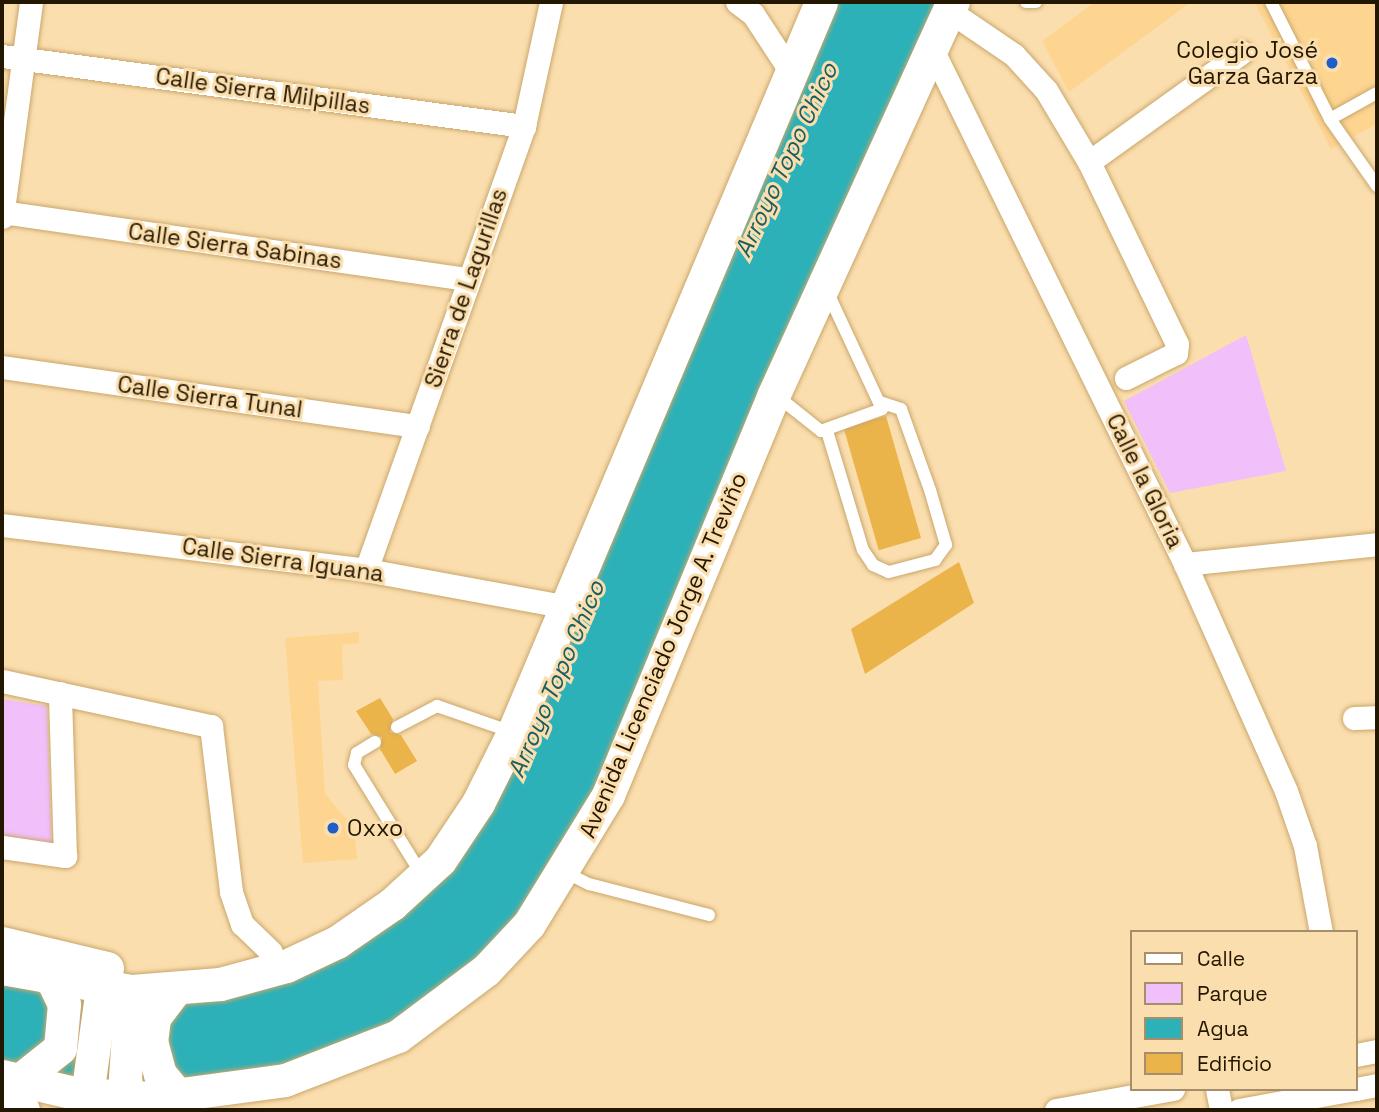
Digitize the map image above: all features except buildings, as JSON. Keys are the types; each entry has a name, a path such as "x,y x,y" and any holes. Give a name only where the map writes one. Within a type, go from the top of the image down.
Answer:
{"main road":[{"path":"2,968 56,985 116,996 168,997 286,966 337,942 424,878 466,824 513,733 563,606 789,69 821,2"},
{"name":"Avenida Licenciado Jorge A. Treviño","path":"179,1094 247,1088 326,1068 398,1036 486,970 529,924 565,872 608,795 774,394 930,45 951,6"},
{"path":"2,943 150,972 189,971 271,952 392,904"},
{"path":"17,1086 60,1048 66,1019 56,985"},
{"path":"88,1093 116,996"},
{"path":"116,996 127,1095"},
{"path":"17,1086 127,1095 179,1094 151,1041 154,1018 168,997"}],"street":[{"path":"2,214 12,57 31,2"},
{"name":"Sierra de Lagurillas","path":"366,570 524,126 551,2"},
{"path":"737,2 753,14 789,69"},
{"path":"951,6 1031,71 1089,162 1178,348 1126,378"},
{"name":"Calle la Gloria","path":"930,45 1185,564 1293,810 1321,930"},
{"path":"1089,162 1242,52"},
{"name":"Calle Sierra Milpillas","path":"12,57 524,126"},
{"name":"Calle Sierra Sabinas","path":"2,214 468,279"},
{"name":"Calle Sierra Tunal","path":"2,367 418,426"},
{"name":"Calle Sierra Iguana","path":"2,525 366,570 563,606"},
{"path":"1185,564 1377,544"},
{"path":"2,681 211,726 231,891 242,924 271,952"},
{"path":"2,847 65,856 60,693"},
{"path":"1354,718 1377,717"},
{"path":"1358,1055 1377,1051"},
{"path":"1239,1110 1348,1095 1377,1085"},
{"path":"1056,1110 1162,1091"},
{"path":"1217,1091 1221,1110"}],"lane":[{"path":"1026,2 1035,2"},
{"path":"1272,2 1330,119 1377,186"},
{"path":"1330,119 1377,93"},
{"path":"774,394 818,430 827,431 880,411 882,403 824,283"},
{"path":"827,431 863,550 873,565 889,572 935,560 946,545 930,490 901,410 882,403"},
{"path":"397,727 437,706 513,733"},
{"path":"375,742 357,753 354,765 424,878"},
{"path":"565,872 589,884 709,915"}],"shaded area":[{"path":"1095,2 1191,2 1069,92 1042,41"},
{"name":"Colegio José Garza Garza","path":"1254,2 1377,2 1377,124 1331,149"},
{"path":"359,632 359,643 342,645 343,680 318,681 325,794 354,828 357,859 303,863 285,638"}],"green space":[{"path":"1246,335 1286,471 1170,493 1124,401"},
{"path":"2,699 47,706 52,850 2,841"}],"water":[{"name":"Arroyo Topo Chico","path":"821,2 953,2 565,872 435,1010 247,1088 2,1076 2,968 52,979 286,966 453,845"}],"place":[{"name":"Colegio José Garza Garza","path":"1332,63"},
{"name":"Oxxo","path":"333,828"}]}
